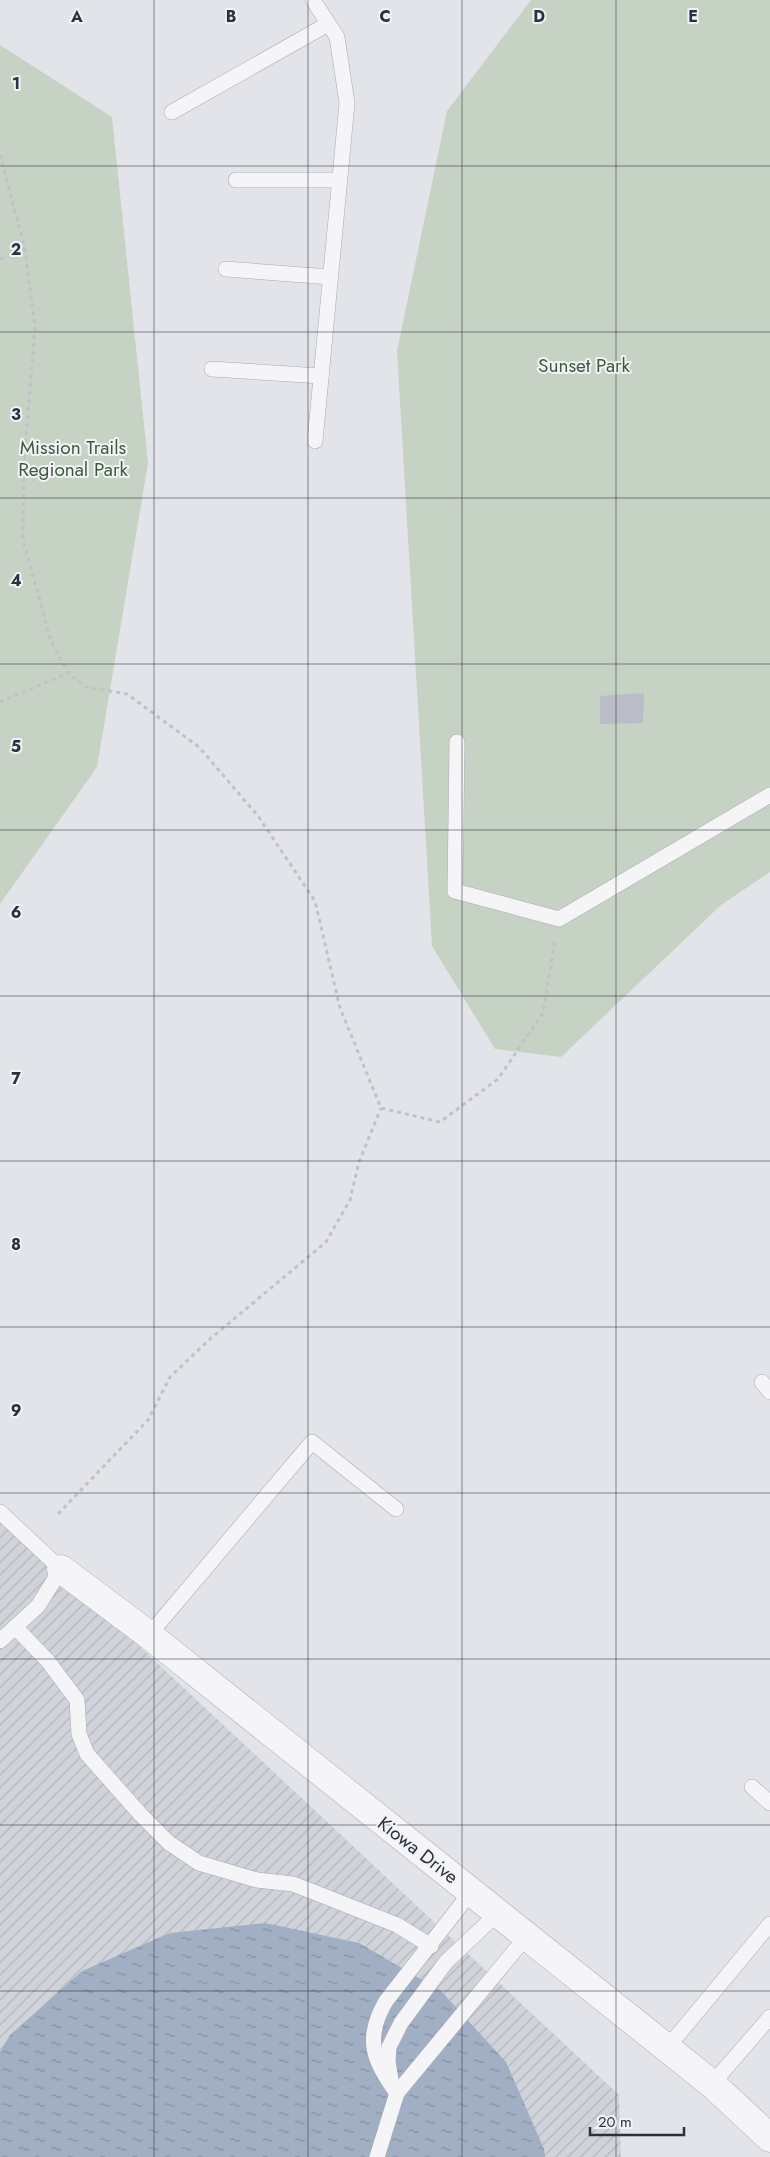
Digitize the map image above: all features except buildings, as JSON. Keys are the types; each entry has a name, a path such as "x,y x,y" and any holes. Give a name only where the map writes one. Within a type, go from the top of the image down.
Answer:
{"street":[{"name":"Kiowa Drive","path":"61,1569 149,1635 712,2084 770,2138"}],"lane":[{"path":"313,0 337,37 347,103 314,441"},
{"path":"172,112 328,24"},
{"path":"236,180 339,180"},
{"path":"226,269 330,276"},
{"path":"212,369 321,376"},
{"path":"457,742 454,891 559,919 770,794"},
{"path":"149,1635 312,1442 396,1509"},
{"path":"0,1641 38,1606 61,1569 2,1516"},
{"path":"15,1627 47,1660 77,1700 79,1734 87,1754 141,1815 168,1842 199,1862 256,1880 293,1884 397,1925 430,1946"},
{"path":"752,1787 770,1803"},
{"path":"397,2093 382,2073 376,2061 373,2047 374,2029 386,2001 471,1892"},
{"path":"397,2093 389,2074 389,2047 401,2023 446,1962 498,1913"},
{"path":"667,2048 770,1924"},
{"path":"377,2157 390,2109 397,2093 526,1937"},
{"path":"712,2084 770,2017"}],"path":[{"path":"0,155 25,249 36,327 24,462 23,540 51,641 68,674 85,688 127,694 199,747 258,816 315,902 340,1008 381,1108 359,1162 350,1200 326,1242 210,1339 170,1377 148,1420 58,1514"},
{"path":"0,259 25,249"},
{"path":"0,702 68,674"},
{"path":"381,1108 440,1122 498,1080 543,1013 559,919"}],"shaded area":[{"path":"0,1516 619,2095 621,2157 0,2157"}],"green space":[{"name":"Sunset Park","path":"531,0 770,0 770,872 721,905 561,1057 495,1049 432,946 397,351 447,111"},
{"name":"Mission Trails Regional Park","path":"0,45 112,117 148,463 97,767 0,904"}],"water":[{"path":"265,1923 359,1943 441,1991 506,2062 544,2149 545,2157 0,2157 0,2052 10,2035 82,1971 170,1933"}]}
